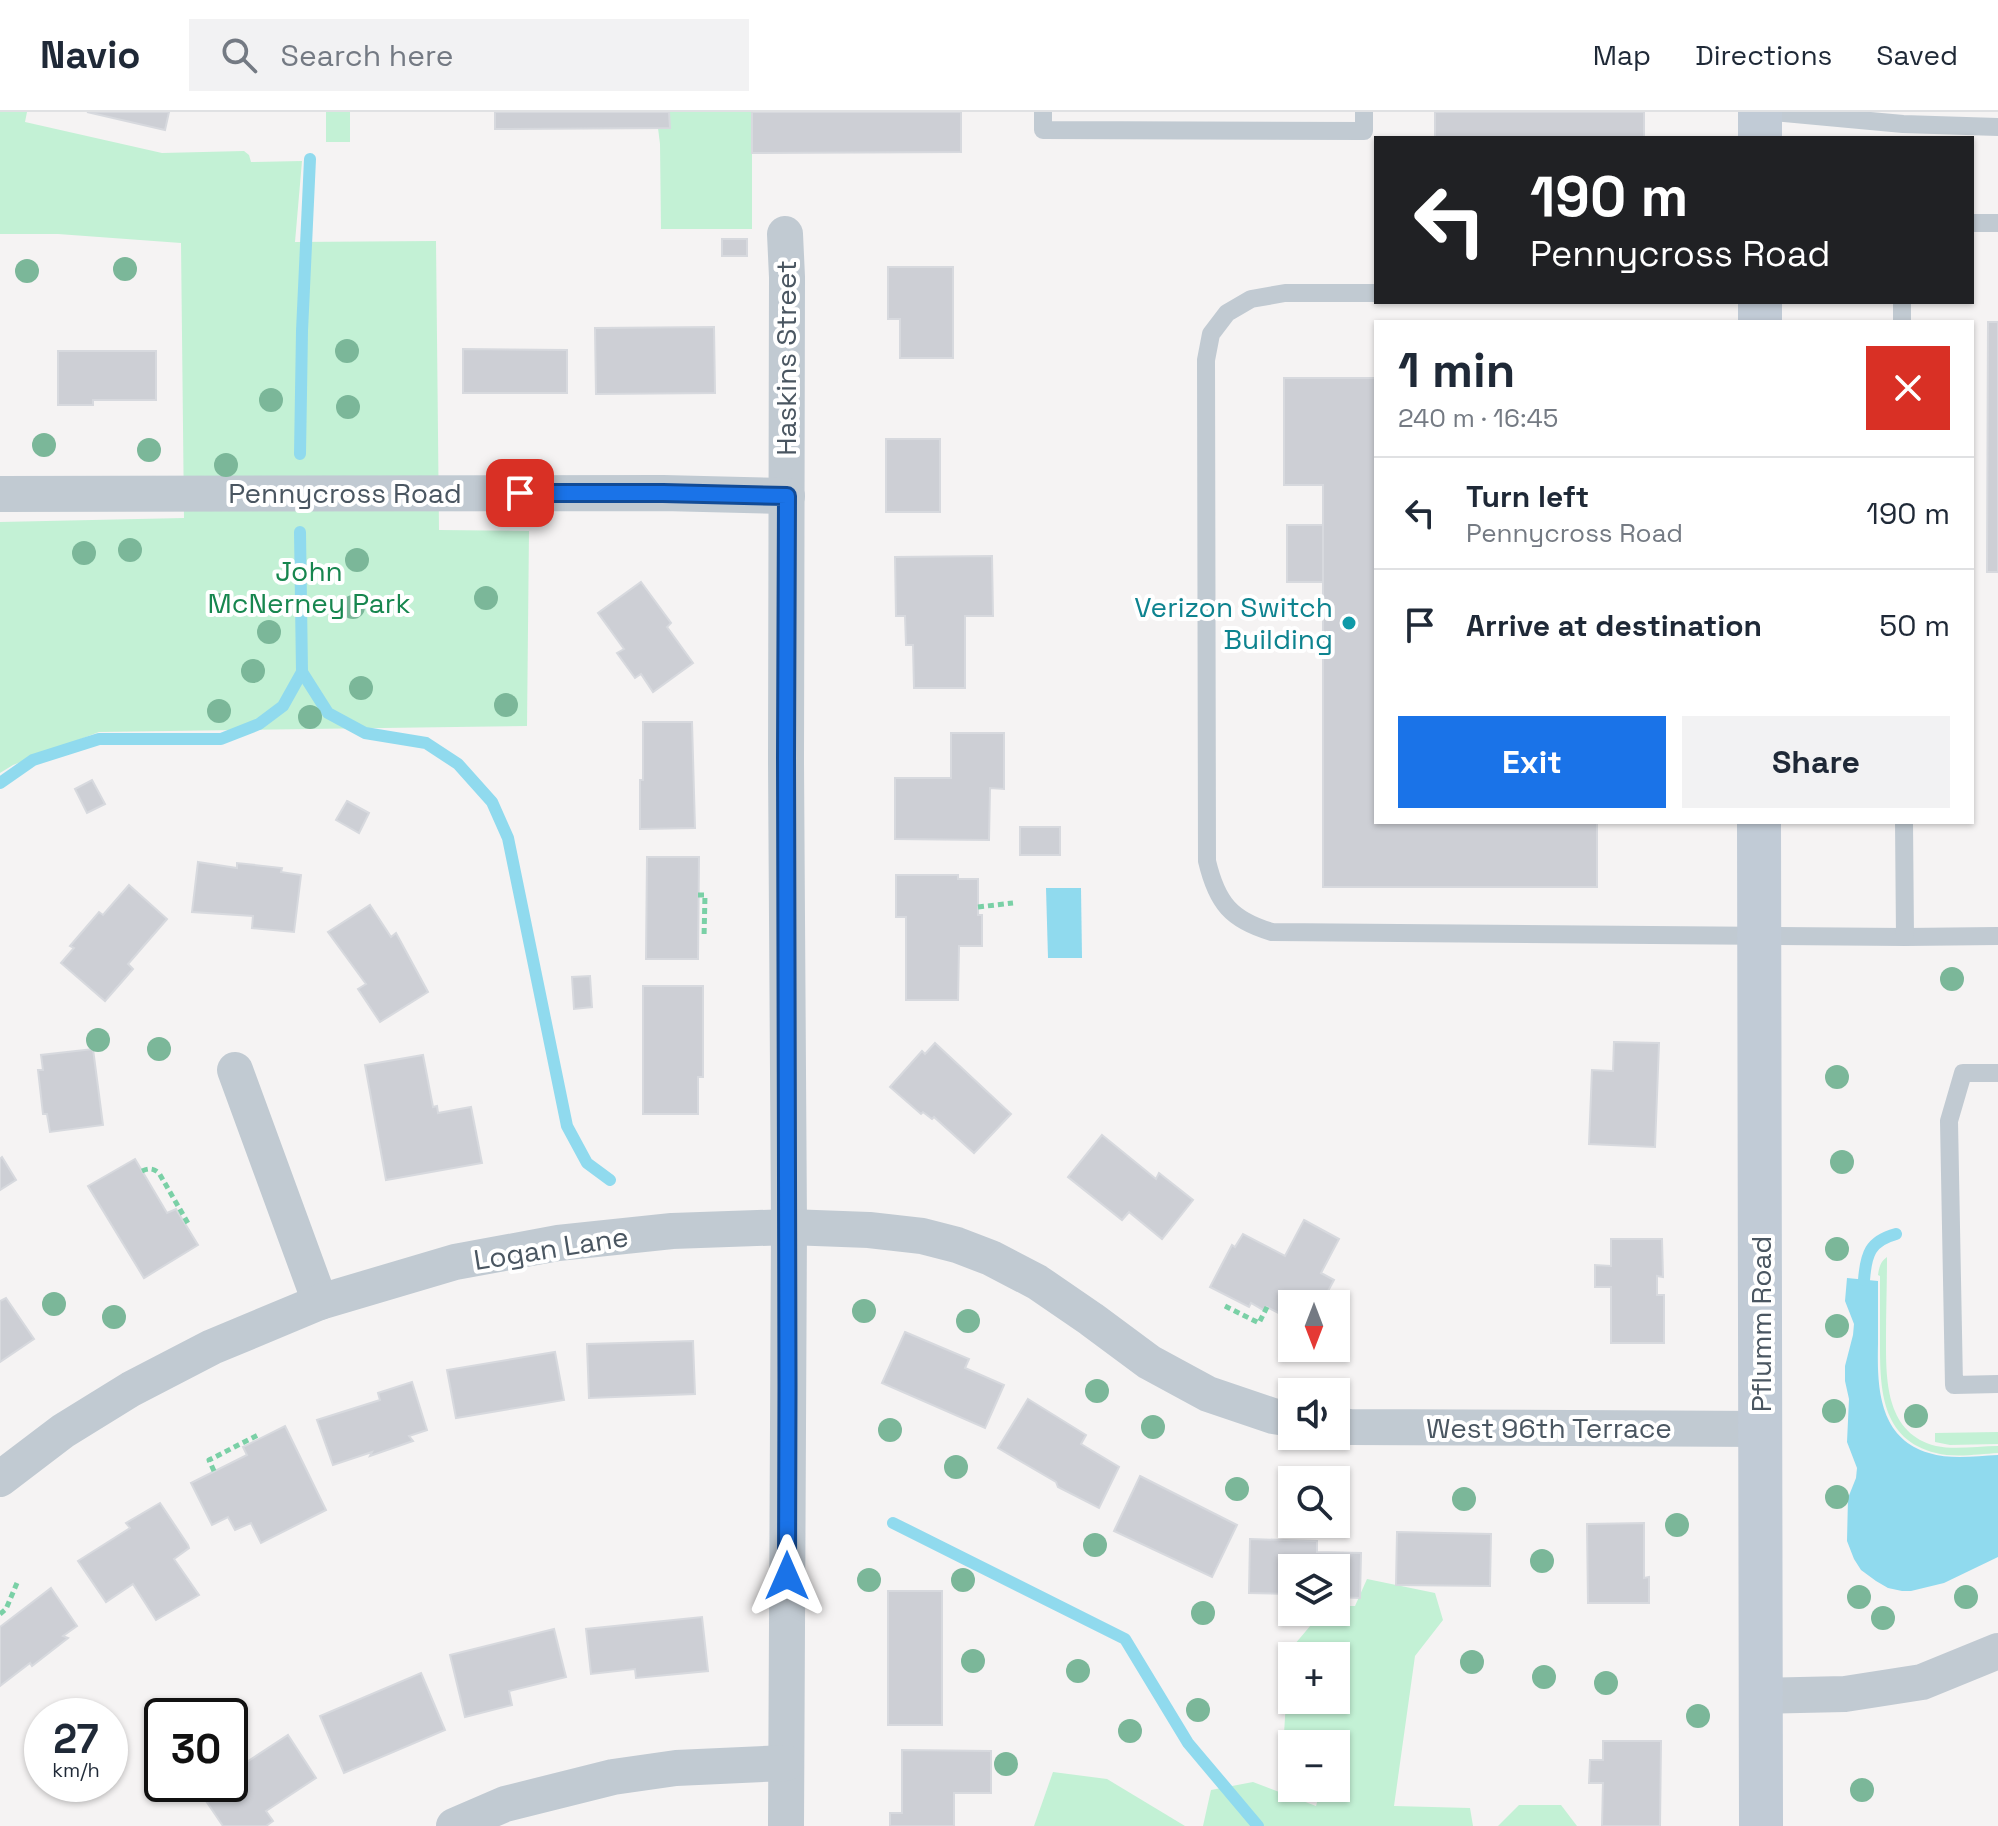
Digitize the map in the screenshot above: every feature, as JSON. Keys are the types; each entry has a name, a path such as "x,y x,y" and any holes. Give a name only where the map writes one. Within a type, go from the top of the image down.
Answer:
{"main road":[{"path":"1760,112 1760,136"},
{"name":"Pflumm Road","path":"1759,824 1761,1826"}],"street":[{"name":"Haskins Street","path":"785,234 789,1227 786,1826"},
{"name":"Pennycross Road","path":"0,494 663,493 787,496"},
{"path":"235,1070 320,1302"},
{"name":"Logan Lane","path":"0,1479 63,1431 131,1389 212,1347 320,1302 455,1262 558,1243 672,1231 789,1227"},
{"path":"789,1227 869,1230 922,1236 991,1258 1037,1282 1149,1362 1208,1394 1278,1417"},
{"name":"West 96th Terrace","path":"1350,1426 1762,1429"},
{"path":"1761,1696 1845,1694 1922,1682 1998,1651"},
{"path":"454,1826 505,1804 613,1777 676,1768 786,1763"}],"lane":[{"path":"1043,112 1043,130 1318,131 1364,131 1364,112"},
{"path":"1773,112 1903,131 1998,127"},
{"path":"1974,223 1998,223"},
{"path":"1374,293 1285,293 1251,299 1227,313 1211,334 1206,360 1207,861 1220,898 1232,913 1250,925 1272,932 1998,936"},
{"path":"1904,824 1905,937"},
{"path":"1998,1073 1963,1073 1949,1121 1954,1385 1998,1384"}],"path":[{"path":"698,895 705,895 704,938"},
{"path":"978,907 1013,903"},
{"path":"142,1171 148,1169 159,1173 189,1225"},
{"path":"1225,1306 1259,1323 1267,1307"},
{"path":"214,1471 209,1460 258,1435"},
{"path":"0,1614 6,1609 17,1583"}],"green space":[{"name":"John McNerney Park","path":"0,112 27,112 25,122 162,153 244,151 251,162 302,161 295,242 436,241 439,530 529,531 527,726 99,732 13,765 0,773 0,522 184,518 181,243 58,234 0,234"},
{"path":"326,112 350,112 350,142 326,142"},
{"path":"669,112 752,112 752,229 661,229 658,128 669,128"},
{"path":"1887,1257 1888,1387 1898,1417 1919,1439 1936,1446 1998,1446 1998,1453 1936,1453 1917,1446 1903,1436 1893,1423 1881,1374 1878,1275"},
{"path":"1998,1432 1998,1444 1950,1445 1935,1442 1935,1433"},
{"path":"1367,1579 1435,1593 1443,1620 1415,1656 1394,1806 1470,1808 1473,1826 1203,1826 1211,1790 1253,1782 1278,1792 1278,1802 1306,1802 1316,1806 1317,1802 1350,1802 1350,1730 1284,1730 1285,1714 1350,1714 1350,1642 1297,1642 1310,1626 1350,1626 1350,1606 1355,1606"},
{"path":"1053,1772 1107,1779 1185,1826 1034,1826"},
{"path":"1519,1805 1561,1805 1577,1826 1498,1826"}],"water":[{"path":"1046,888 1081,888 1082,958 1048,958"},
{"path":"1847,1278 1878,1281 1881,1394 1884,1409 1900,1436 1912,1446 1937,1455 1998,1455 1998,1557 1944,1583 1911,1591 1888,1588 1861,1570 1847,1541 1848,1498 1857,1468 1847,1442 1849,1399 1845,1366 1854,1324 1845,1301"}],"building":[{"path":"87,112 169,112 165,130"},
{"path":"495,112 669,112 670,128 495,129"},
{"path":"752,112 961,112 961,152 752,153"},
{"path":"1435,112 1644,112 1644,136 1435,136"},
{"path":"722,239 747,239 747,256 722,256"},
{"path":"888,267 953,267 953,358 900,358 900,319 888,319"},
{"path":"1988,322 1998,322 1998,572 1987,572"},
{"path":"714,327 715,393 596,394 595,328"},
{"path":"463,349 567,350 567,393 463,393"},
{"path":"58,351 156,351 156,400 93,400 93,405 58,405"},
{"name":"Verizon Switch Building","path":"1284,378 1374,378 1374,824 1597,824 1597,887 1323,887 1323,485 1284,485"},
{"path":"886,439 940,439 940,512 886,512"},
{"path":"1287,525 1323,525 1323,582 1287,582"},
{"path":"992,556 993,616 965,616 965,688 914,688 913,645 906,645 905,616 896,616 895,557"},
{"path":"641,582 671,623 667,627 693,663 653,692 641,674 635,678 617,653 624,649 598,613"},
{"path":"643,722 692,722 695,828 640,829"},
{"path":"951,733 1004,733 1004,789 990,788 989,840 895,839 895,778 951,778"},
{"path":"92,780 105,804 87,813 75,789"},
{"path":"347,801 369,813 359,833 336,820"},
{"path":"1020,827 1060,827 1060,855 1020,855"},
{"path":"647,857 699,857 698,959 646,959"},
{"path":"198,862 237,868 237,863 282,868 281,872 301,875 294,932 252,928 253,916 192,912"},
{"path":"896,875 958,875 958,879 978,879 982,946 959,946 958,1000 906,1000 906,917 896,917"},
{"path":"129,885 167,919 128,964 133,969 105,1001 61,963 74,948 70,946 99,912 103,915"},
{"path":"370,905 391,937 396,933 428,992 380,1022 358,989 366,984 328,932"},
{"path":"590,976 592,1007 574,1009 572,977"},
{"path":"643,986 703,986 703,1077 698,1077 698,1114 643,1114"},
{"path":"1614,1042 1659,1043 1655,1147 1589,1144 1592,1070 1613,1071"},
{"path":"935,1043 1011,1114 974,1153 934,1117 921,1114 890,1087 922,1051 925,1054"},
{"path":"93,1049 103,1125 50,1132 47,1114 43,1114 38,1070 43,1070 41,1055"},
{"path":"423,1055 433,1107 437,1106 438,1113 471,1107 482,1163 386,1180 365,1065"},
{"path":"1102,1135 1156,1179 1159,1173 1193,1200 1162,1239 1129,1212 1122,1220 1068,1177"},
{"path":"2,1157 16,1180 0,1190 0,1159"},
{"path":"135,1159 167,1213 176,1209 198,1245 144,1278 88,1186"},
{"path":"1304,1220 1339,1239 1321,1273 1334,1280 1329,1290 1278,1290 1278,1313 1267,1307 1265,1311 1251,1303 1249,1307 1210,1287 1232,1245 1235,1247 1243,1234 1285,1256"},
{"path":"1611,1239 1662,1239 1663,1277 1657,1276 1657,1295 1664,1295 1664,1343 1611,1343 1611,1287 1595,1287 1595,1265 1611,1266"},
{"path":"6,1298 34,1339 0,1362 0,1301"},
{"path":"905,1332 969,1359 965,1368 1004,1385 985,1428 882,1383"},
{"path":"693,1341 695,1394 589,1398 587,1344"},
{"path":"555,1352 564,1400 456,1418 447,1370"},
{"path":"412,1382 427,1430 409,1436 413,1441 333,1465 317,1420 380,1400 378,1393"},
{"path":"1028,1399 1086,1435 1081,1444 1119,1467 1099,1508 1058,1487 1056,1482 998,1448"},
{"path":"285,1426 326,1510 261,1543 251,1523 235,1530 228,1517 212,1525 191,1483 247,1455 243,1447"},
{"path":"1140,1476 1237,1525 1212,1577 1114,1531"},
{"path":"160,1503 188,1545 189,1548 174,1559 199,1595 156,1620 133,1584 106,1602 78,1561 130,1528 126,1523"},
{"path":"1644,1523 1644,1578 1649,1577 1649,1603 1588,1603 1587,1524"},
{"path":"1397,1532 1491,1534 1490,1586 1396,1585"},
{"path":"1250,1539 1317,1541 1317,1552 1361,1553 1360,1598 1350,1598 1350,1554 1278,1554 1278,1594 1249,1593"},
{"path":"51,1588 77,1626 63,1636 68,1638 0,1686 0,1627"},
{"path":"888,1591 942,1591 942,1725 888,1725"},
{"path":"702,1617 708,1671 636,1678 635,1669 591,1674 586,1629"},
{"path":"554,1629 566,1677 509,1691 512,1705 465,1717 450,1655"},
{"path":"421,1673 445,1730 344,1773 320,1716"},
{"path":"288,1735 316,1778 266,1811 273,1821 266,1826 223,1826 207,1802 248,1802 248,1761"},
{"path":"1603,1741 1661,1741 1660,1826 1602,1826 1603,1783 1589,1783 1590,1760 1603,1760"},
{"path":"902,1750 991,1751 991,1793 954,1793 954,1826 890,1826 890,1813 902,1813"}],"waterway":[{"path":"300,454 310,159"},
{"path":"0,783 33,760 99,739 221,739 259,724 283,706 302,672 300,532"},
{"path":"302,672 328,713 365,733 426,743 458,764 492,802 508,838 567,1126 587,1163 610,1180"},
{"path":"1864,1280 1871,1250 1880,1240 1896,1234"},
{"path":"893,1523 1125,1639 1188,1743 1258,1826"}],"place":[{"name":"Verizon Switch Building","path":"1349,623"}],"route":[{"path":"520,493 787,496 787,1576"}]}
